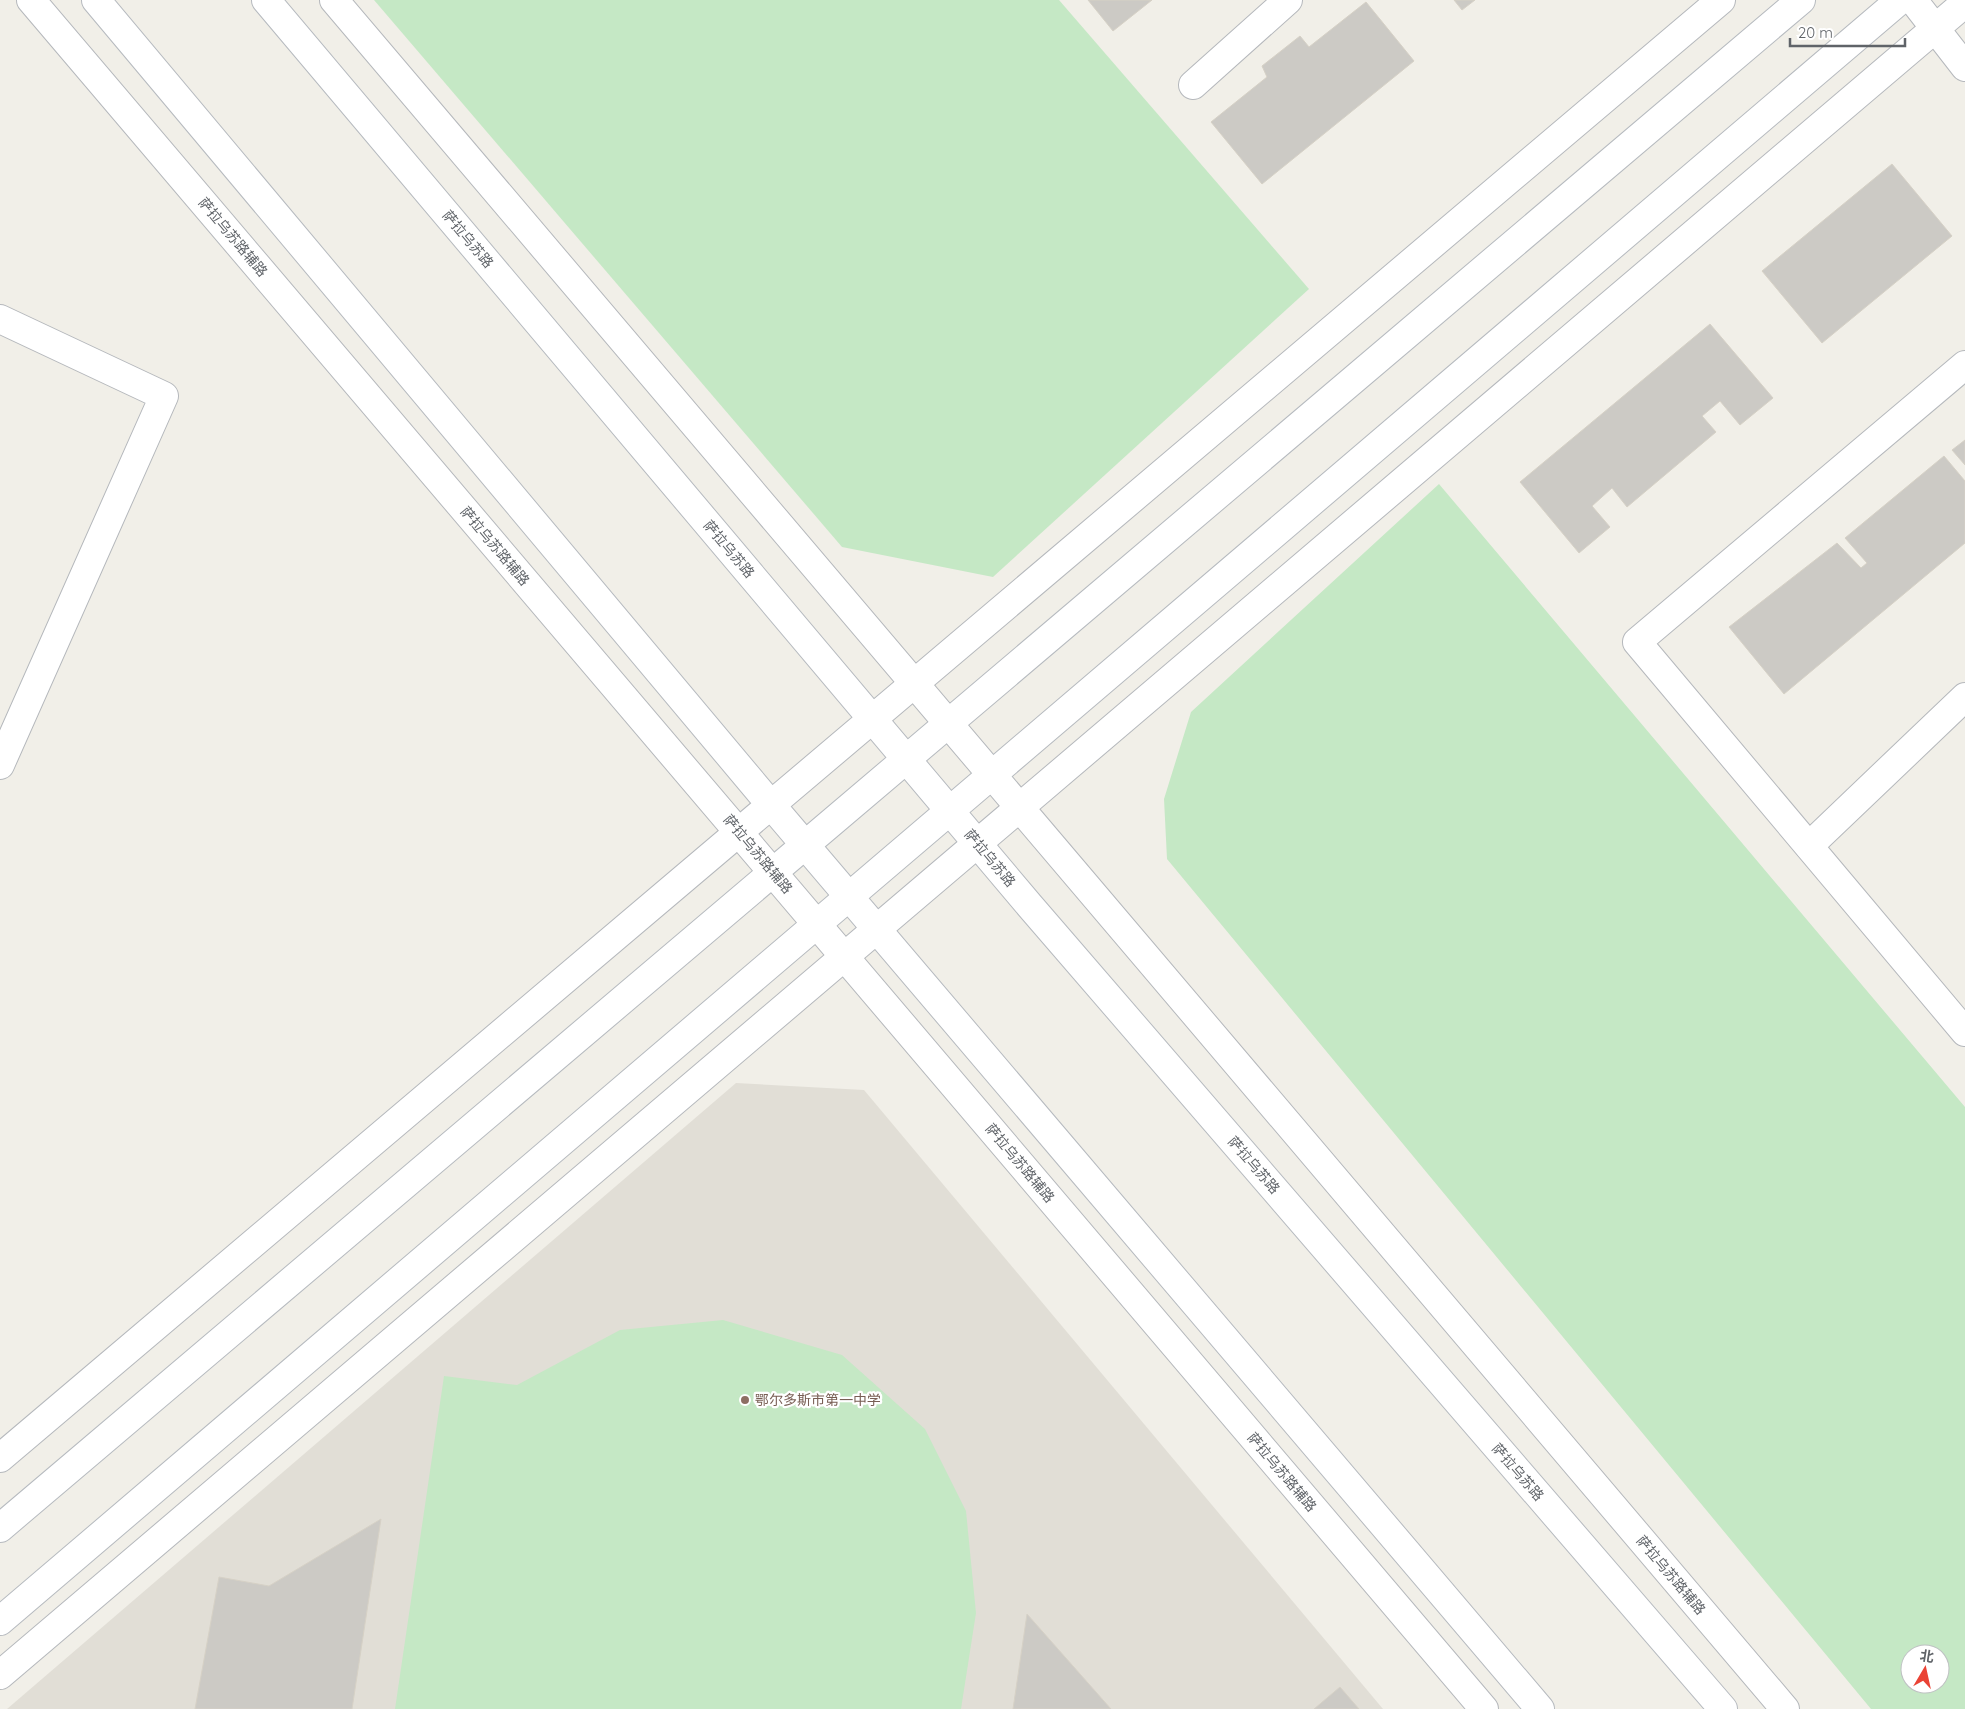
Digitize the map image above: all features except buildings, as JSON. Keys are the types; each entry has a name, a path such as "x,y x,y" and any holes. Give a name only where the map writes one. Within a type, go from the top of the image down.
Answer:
{"street":[{"name":"萨拉乌苏路辅路","path":"31,0 1484,1709"},
{"path":"96,0 771,805 1540,1709"},
{"name":"萨拉乌苏路","path":"266,0 978,844 1722,1709"},
{"name":"萨拉乌苏路辅路","path":"334,0 1785,1709"},
{"path":"1193,85 1288,0"},
{"path":"0,1458 1721,0"},
{"path":"0,1528 1801,0"},
{"path":"0,1620 1900,0"},
{"path":"1913,0 1965,67"},
{"path":"0,1675 1965,3"},
{"path":"0,319 164,396 8,722 0,765"},
{"path":"1965,365 1637,642 1965,1032"},
{"path":"1809,846 1965,697"}],"shaded area":[{"name":"鄂尔多斯市第一中学","path":"736,1083 864,1090 1383,1709 7,1709"}],"green space":[{"path":"374,0 1059,0 1309,289 993,577 842,547"},
{"path":"1439,484 1965,1107 1965,1709 1871,1709 1167,859 1164,799 1191,712"},
{"path":"723,1320 842,1355 925,1429 966,1511 976,1613 961,1709 395,1709 444,1376 517,1385 620,1330"}],"place":[{"name":"鄂尔多斯市第一中学","path":"745,1400"}]}
